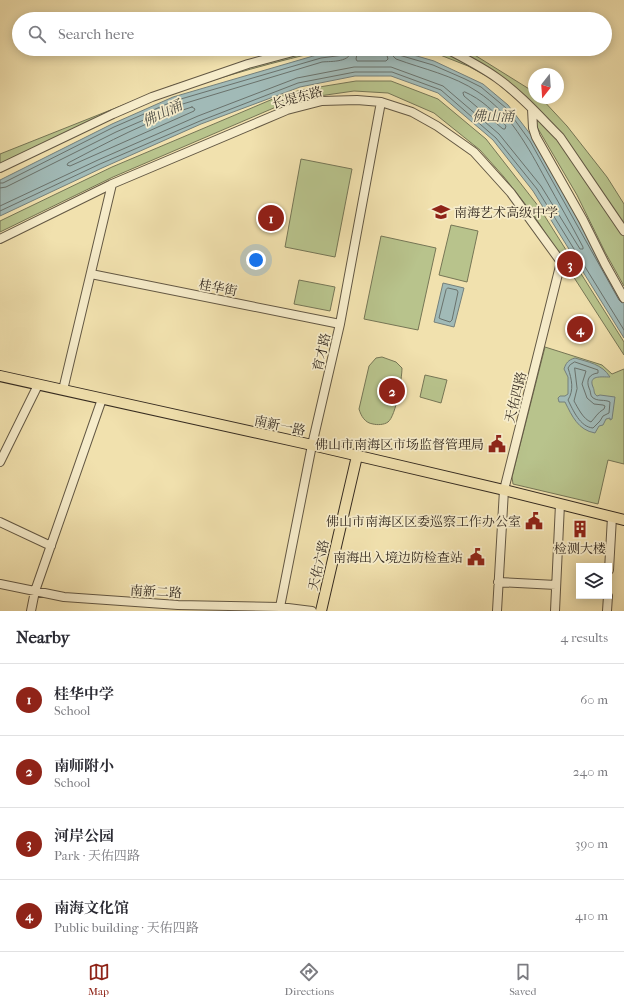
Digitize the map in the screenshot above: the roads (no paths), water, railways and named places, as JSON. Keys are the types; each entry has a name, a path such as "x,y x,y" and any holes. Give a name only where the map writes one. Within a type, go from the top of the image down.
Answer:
{"main road":[{"name":"南新一路","path":"0,376 312,445 624,520"},
{"name":"天佑六路","path":"321,611 357,456"}],"street":[{"path":"0,168 152,97 248,64 278,56"},
{"path":"461,56 497,78 532,109 560,137 624,231"},
{"name":"长堤东路","path":"0,239 112,184 287,110 322,101 358,100 381,102 412,112 437,126 474,152 511,193 560,262"},
{"name":"育才路","path":"280,607 312,445 340,324 381,102"},
{"path":"532,109 533,128 536,137 583,220 624,298"},
{"path":"63,390 112,184"},
{"name":"天佑四路","path":"497,611 504,490 560,262"},
{"name":"桂华街","path":"91,274 340,324"},
{"path":"0,462 38,384"},
{"path":"31,611 35,591 102,399"},
{"path":"555,611 560,504"},
{"path":"609,563 612,517"},
{"path":"0,522 51,546"},
{"path":"498,582 556,585"},
{"name":"南新二路","path":"0,584 64,597 178,605 280,607 312,611"},
{"path":"607,611 608,599"}],"water":[{"name":"佛山涌","path":"313,56 417,56 434,61 483,84 508,105 534,139 624,301 624,338 533,191 493,140 438,93 391,76 355,76 300,87 201,124 0,216 0,180 112,124 173,97"},
{"path":"443,283 464,288 454,327 434,322"},
{"path":"575,358 599,366 610,377 599,377 592,380 597,396 615,397 612,419 606,419 603,425 599,426 595,433 580,426 576,422 565,402 559,402 558,398 560,396 565,396 568,394 568,377 564,369 569,361"}],"place":[{"name":"南海艺术高级中学","path":"441,212"},
{"name":"桂华中学","path":"271,218"},
{"name":"河岸公园","path":"570,264"},
{"name":"南海文化馆","path":"580,329"},
{"name":"南师附小","path":"392,391"},
{"name":"佛山市南海区市场监督管理局","path":"497,444"},
{"name":"佛山市南海区区委巡察工作办公室","path":"534,521"},
{"name":"检测大楼","path":"580,529"},
{"name":"南海出入境边防检查站","path":"476,557"}]}
